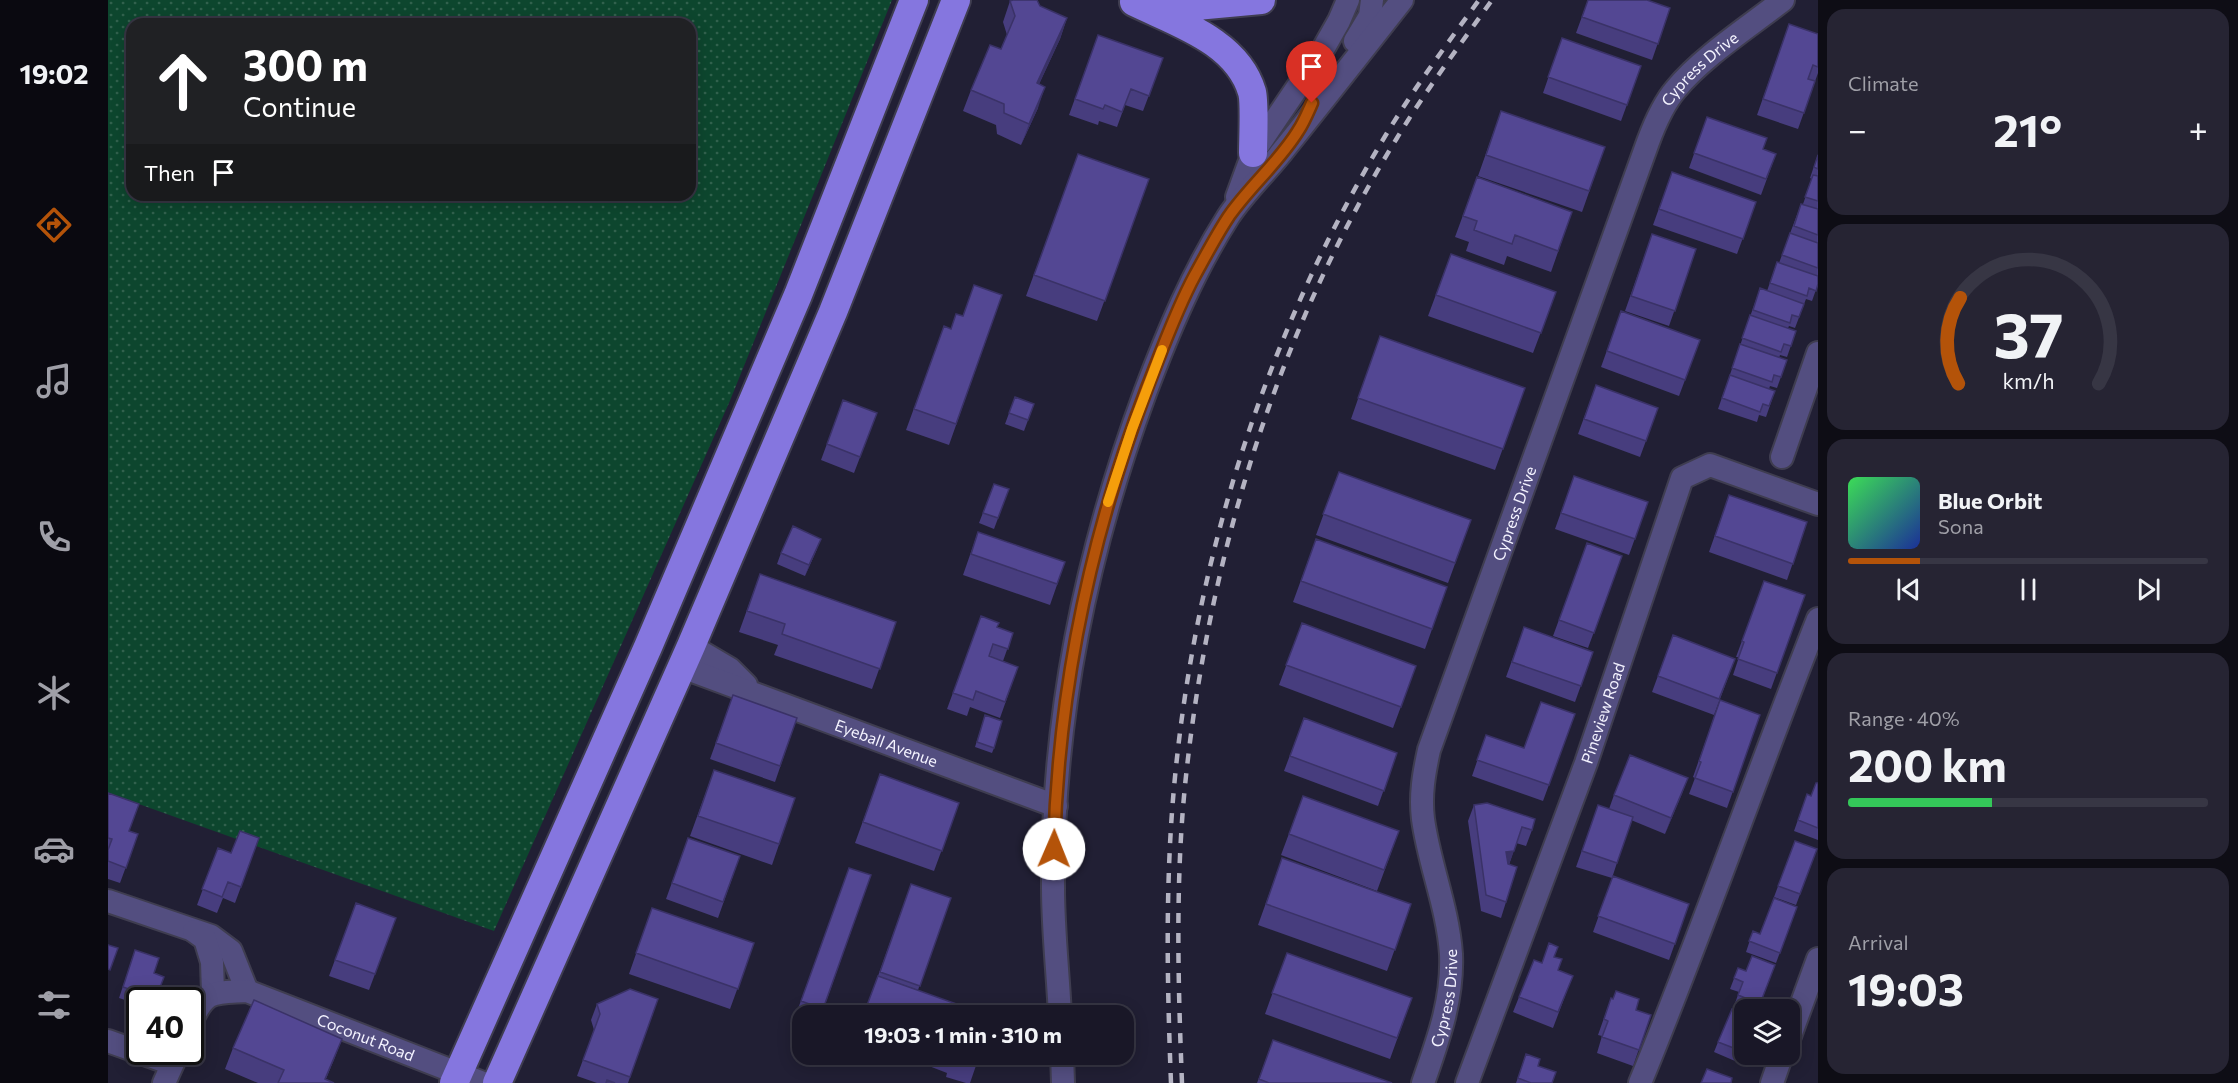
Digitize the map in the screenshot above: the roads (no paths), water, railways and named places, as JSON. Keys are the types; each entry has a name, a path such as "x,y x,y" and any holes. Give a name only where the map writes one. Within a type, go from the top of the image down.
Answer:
{"main road":[{"path":"465,1080 798,296 914,0"},
{"path":"497,1083 687,656 833,312 956,0"},
{"path":"1130,1 1196,6 1261,0"},
{"path":"1130,1 1216,43 1236,62 1253,94 1253,153"},
{"path":"673,589 672,633 687,656"},
{"path":"648,647 655,664 657,681 655,727"}],"street":[{"path":"1230,215 1253,153 1322,51 1348,0"},
{"path":"1299,131 1312,103 1364,27 1370,16 1372,0"},
{"path":"1059,1005 1053,888 1062,734 1073,658 1088,582 1106,508 1132,429 1161,352 1194,277 1230,215 1402,0"},
{"name":"Cypress Drive","path":"1423,1083 1442,1029 1450,984 1447,922 1423,818 1423,777 1429,750 1650,135 1661,111 1692,71 1783,0"},
{"path":"1782,457 1818,354"},
{"name":"Pineview Road","path":"1467,1083 1586,763 1682,478 1710,465 1818,504"},
{"path":"1640,1083 1711,907 1778,720 1818,619"},
{"name":"Eyeball Avenue","path":"687,656 754,693 1056,806"},
{"path":"108,900 211,936 231,951 247,991 213,993 204,1000"},
{"path":"194,931 205,939 212,962 213,993"},
{"path":"1800,1008 1818,959"},
{"name":"Coconut Road","path":"247,991 465,1080"},
{"path":"108,1041 171,1066"},
{"path":"1063,1065 1064,1083"},
{"path":"1772,1083 1778,1065"}],"railway":[{"path":"1171,1083 1168,930 1175,777 1186,692 1201,608 1221,525 1245,443 1274,363 1307,284 1345,207 1387,133 1420,82 1479,0"},
{"path":"1182,1083 1178,930 1180,853 1186,776 1197,692 1212,609 1232,527 1256,445 1284,366 1317,288 1355,212 1397,138 1431,85 1492,0"}]}
